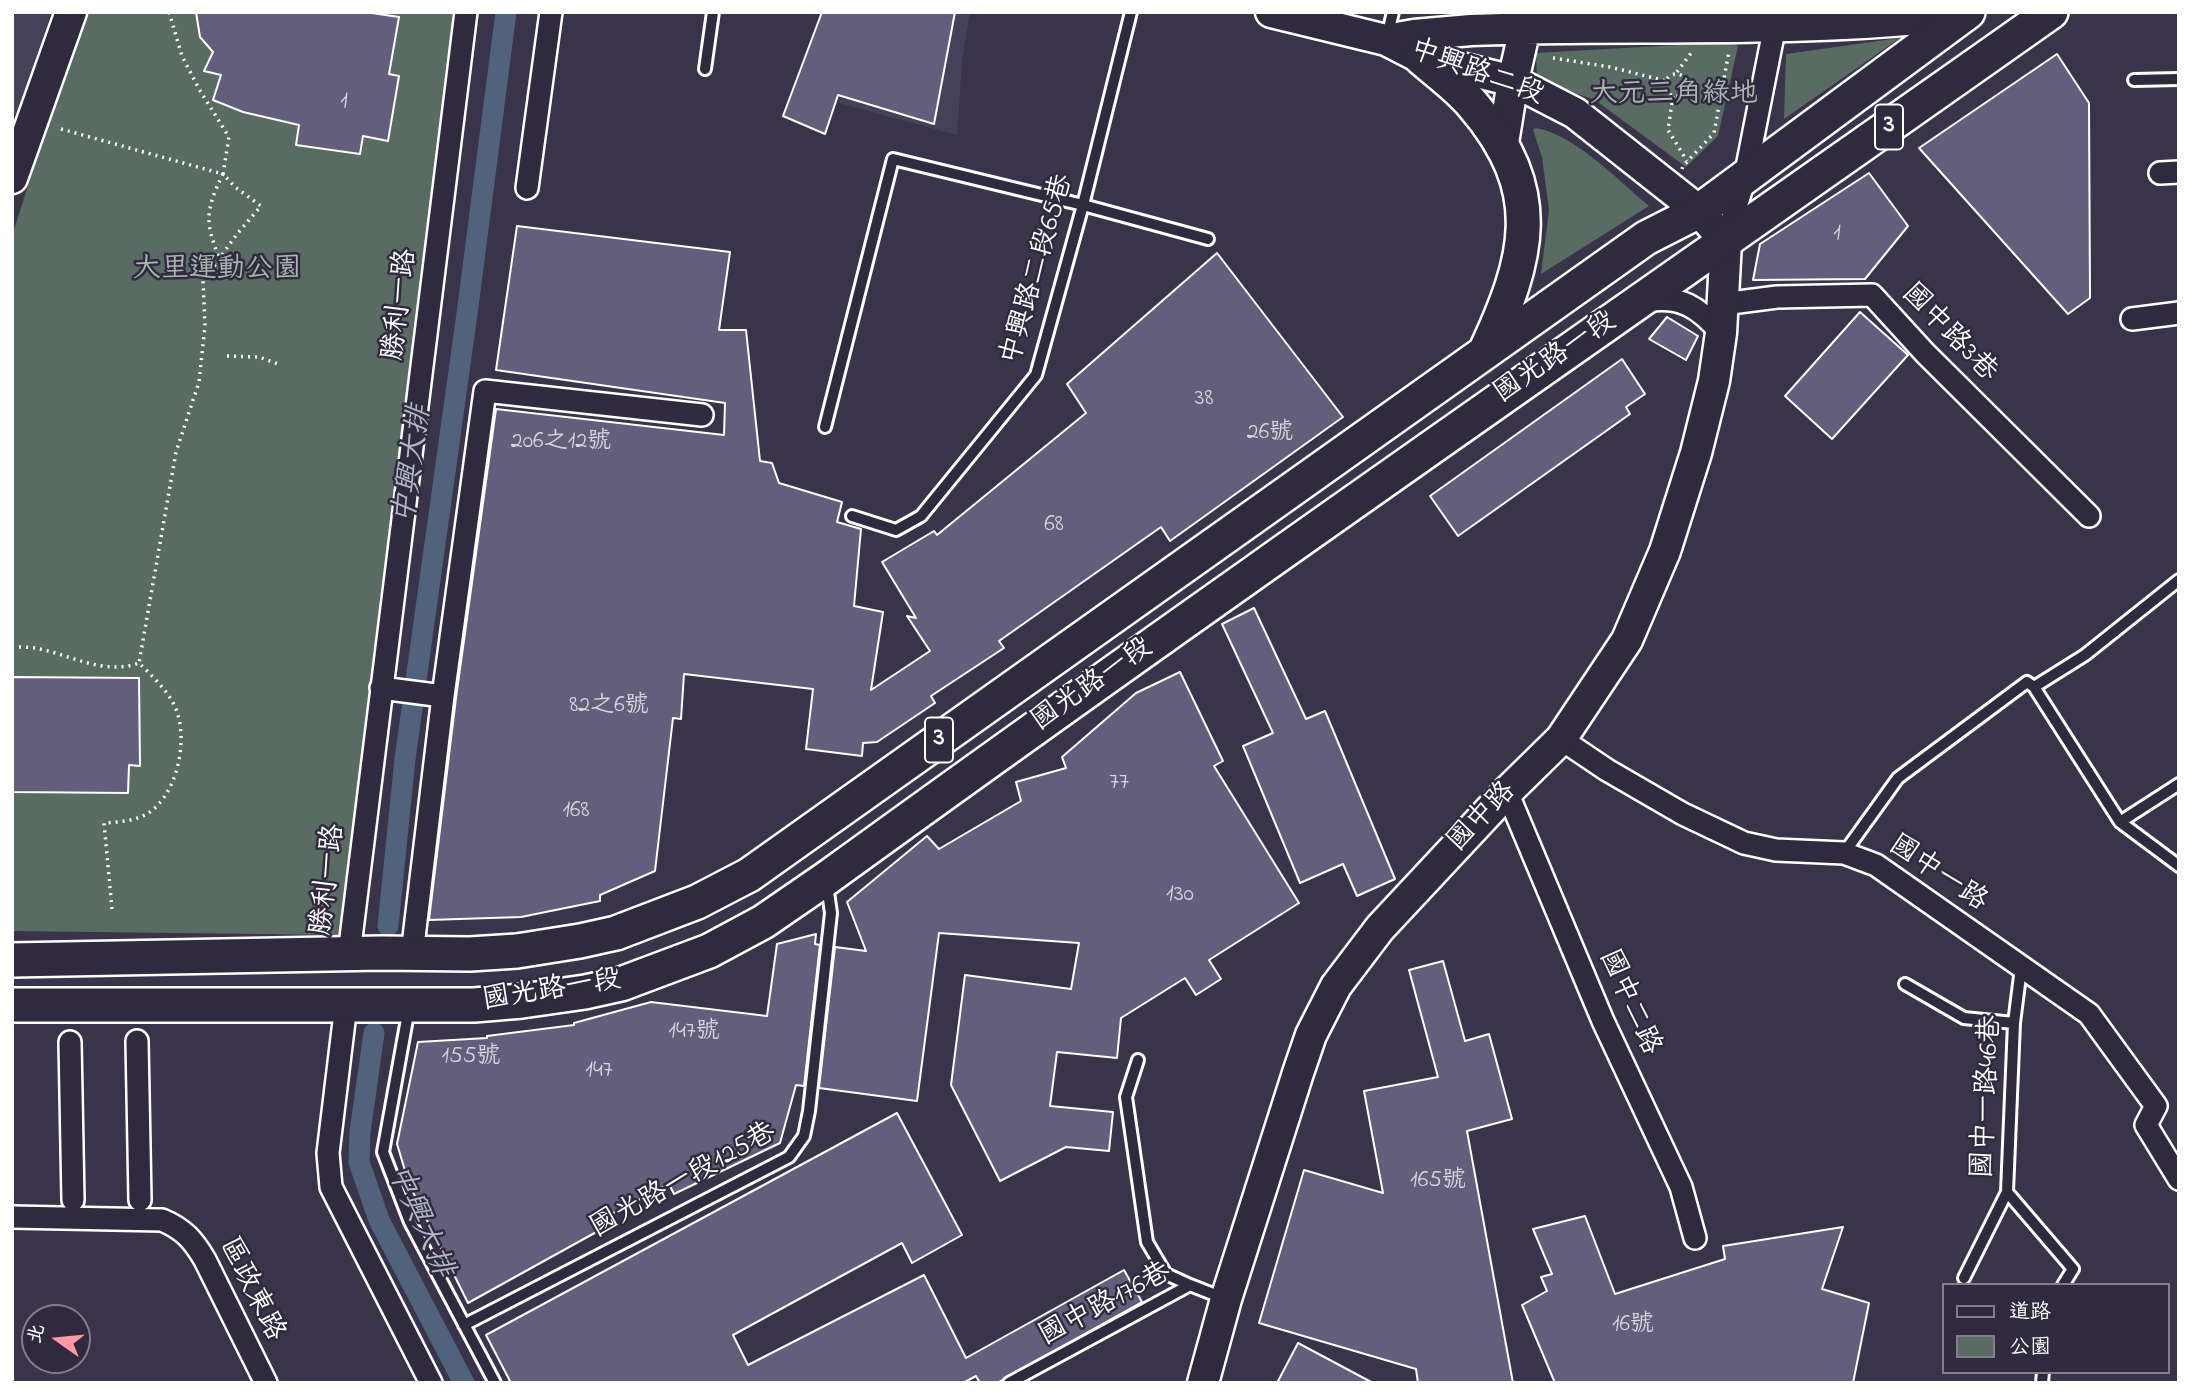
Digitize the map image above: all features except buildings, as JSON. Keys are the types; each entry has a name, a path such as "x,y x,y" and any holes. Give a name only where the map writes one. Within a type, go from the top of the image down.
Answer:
{"main road":[{"name":"國光路一段","path":"12,1005 410,1005 522,1001 621,984 709,950 763,922 827,878 1461,425 1641,302 2052,12"},
{"name":"國光路一段","path":"12,960 517,951 580,942 616,933 697,902 749,875 1646,237 1699,211 1966,13"},
{"path":"1421,58 1472,103 1497,137 1515,174 1524,208 1520,262 1502,316 1485,352"}],"street":[{"path":"15,158 71,12"},
{"name":"勝利一路","path":"349,954 466,12"},
{"path":"527,188 551,12"},
{"name":"中興路二段","path":"1273,13 1390,26 1414,35 1776,19 1912,20 1966,13"},
{"path":"1726,242 1745,177 1776,19"},
{"name":"中興路二段","path":"1390,26 1421,58 1513,81 1575,113 1699,211 1726,242"},
{"path":"1502,149 1525,28"},
{"name":"國中路","path":"1203,1383 1226,1299 1302,1060 1311,1035 1336,986 1380,928 1507,792 1561,739 1628,640 1649,591 1696,453 1714,381 1722,318 1726,242"},
{"name":"國中路3巷","path":"1722,318 1777,297 1872,295 1925,353 2090,516"},
{"path":"1641,302 1666,298 1684,303 1706,315 1722,318"},
{"path":"2132,319 2179,313"},
{"path":"412,954 443,696 485,391 702,415"},
{"path":"381,688 443,696"},
{"name":"國中一路","path":"1561,739 1607,770 1683,814 1744,843 1776,850 1844,853 1877,864 2089,1014 2156,1106 2146,1125 2179,1180"},
{"name":"國中二路","path":"1507,792 1603,1021 1681,1187 1695,1238"},
{"path":"346,1005 327,1153 331,1187 432,1383"},
{"path":"136,1041 140,1200"},
{"path":"71,1042 72,1200"},
{"name":"區政東路","path":"12,1217 162,1220 184,1231 195,1242 205,1260 266,1383"}],"lane":[{"path":"705,69 713,12"},
{"name":"中興路二段65巷","path":"852,516 896,530 921,516 1036,375 1083,205 1131,12"},
{"path":"2134,80 2179,79"},
{"path":"825,427 893,159 1083,205 1208,239"},
{"path":"2034,687 2085,655 2179,580"},
{"path":"1844,853 1898,778 2027,682 2034,687 2120,821 2179,866"},
{"path":"2120,821 2179,784"},
{"name":"國光路一段125巷","path":"464,1325 789,1157 804,1136 809,1111 831,914 827,878"},
{"name":"國中一路46巷","path":"2021,968 2014,1023 2007,1192 2073,1269 2064,1283"},
{"path":"1905,984 1964,1018 2014,1023"},
{"path":"410,1005 383,1152 411,1222 495,1383"},
{"path":"1138,1060 1126,1097 1147,1242 1166,1274 1190,1285"},
{"path":"1964,1278 2007,1192"},
{"name":"國中路176巷","path":"1009,1383 1190,1285 1226,1299"}],"path":[{"path":"169,12 182,56 229,137 223,174 211,197 208,229 219,258"},
{"path":"1681,179 1683,166 1714,134 1730,45"},
{"path":"1553,58 1610,67 1666,81"},
{"path":"1673,73 1680,74 1686,78 1688,86 1685,93 1673,96 1667,91 1666,81 1673,73"},
{"path":"1673,96 1668,130 1688,161"},
{"path":"61,129 223,174 235,187 261,206 203,281 205,326 199,382 176,452 139,663"},
{"path":"227,356 259,357 281,365"},
{"path":"12,647 34,648 112,667 125,668 139,663"},
{"path":"112,909 104,823 127,821 147,813 162,799 173,781 182,742 178,714 164,690 139,663"}],"shaded area":[{"path":"12,12 51,12 17,115 12,111"},
{"path":"867,12 970,12 962,61 957,135 839,103"}],"green space":[{"name":"大里運動公園","path":"83,12 455,12 340,935 12,931 12,236"},
{"name":"大元三角綠地","path":"1900,38 1784,119 1786,54"},
{"name":"大元三角綠地","path":"1730,42 1738,46 1718,136 1686,167 1595,100 1537,80 1536,53"},
{"name":"大元三角綠地","path":"1535,128 1550,132 1580,148 1649,206 1541,274 1549,210 1542,157 1533,130"}],"waterway":[{"name":"中興大排","path":"388,926 405,759 506,12"},
{"name":"中興大排","path":"374,1033 360,1132 359,1162 379,1220 464,1383"}]}
